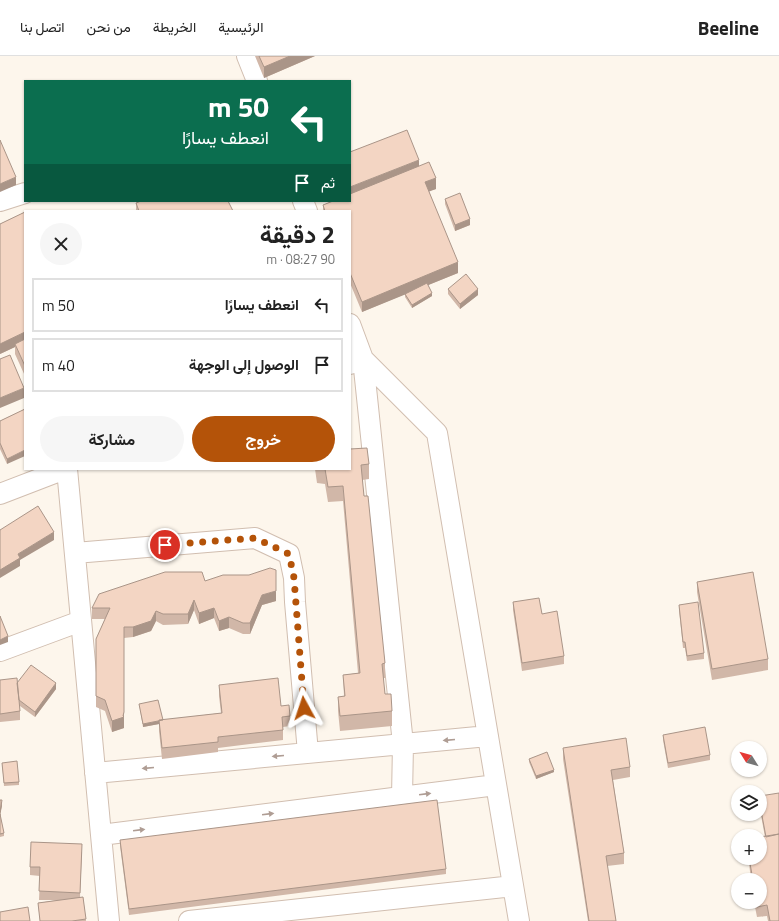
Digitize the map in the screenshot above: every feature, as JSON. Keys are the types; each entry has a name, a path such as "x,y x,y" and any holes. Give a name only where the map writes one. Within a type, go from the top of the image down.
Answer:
{"street":[{"path":"247,56 257,80"},
{"path":"0,201 24,193"},
{"path":"351,329 357,361 403,744 402,796"},
{"path":"357,361 437,433 518,921"},
{"path":"0,494 63,470"},
{"path":"66,470 109,921"},
{"path":"75,553 255,538 289,554 294,578 308,753"},
{"path":"0,651 81,620"},
{"path":"95,773 488,736"},
{"path":"101,835 496,785"},
{"path":"189,921 513,886"}],"building":[{"path":"259,56 290,56 264,67"},
{"path":"407,130 419,160 351,187 351,152"},
{"path":"0,140 16,177 0,184"},
{"path":"429,162 436,178 425,182 458,262 362,302 351,275 351,210 325,210 323,205 330,202 351,202 351,194"},
{"path":"460,193 470,219 455,225 445,199"},
{"path":"228,202 232,210 139,210 136,203"},
{"path":"24,212 24,332 0,344 0,224"},
{"path":"466,274 478,289 460,304 448,289"},
{"path":"427,283 432,293 412,305 405,294"},
{"path":"24,340 24,364 15,344"},
{"path":"10,355 24,388 0,398 0,359"},
{"path":"24,409 24,450 7,459 0,443 0,421"},
{"path":"367,448 369,464 361,465 364,496 368,496 385,663 382,664 385,694 391,694 392,711 340,716 338,697 345,696 343,675 360,673 343,486 328,487 325,470 351,470 351,449"},
{"path":"38,506 54,532 18,554 20,558 0,570 0,530"},
{"path":"270,568 276,570 276,591 262,595 250,623 243,623 229,617 219,621 214,608 199,613 194,600 188,614 163,614 156,611 151,621 133,627 124,627 124,717 112,721 105,700 96,696 96,639 110,608 92,608 99,594 165,572 202,572 205,581 223,575 249,575"},
{"path":"753,572 768,659 712,669 697,582"},
{"path":"539,598 542,614 557,611 564,656 522,663 513,602"},
{"path":"698,602 704,653 687,656 685,642 683,642 679,605"},
{"path":"0,616 8,636 0,640"},
{"path":"31,665 56,683 35,712 19,700 17,683"},
{"path":"17,678 20,711 0,714 0,680"},
{"path":"278,678 281,706 289,705 290,716 282,717 283,730 218,737 218,742 162,748 159,720 222,713 219,685"},
{"path":"158,700 163,720 143,724 139,704"},
{"path":"705,727 710,755 668,763 663,735"},
{"path":"626,738 630,767 611,770 624,853 606,856 616,921 589,921 563,748"},
{"path":"547,752 554,770 536,776 529,759"},
{"path":"17,761 19,782 4,783 2,763"},
{"path":"779,793 779,834 767,837 767,829 764,829 763,821 767,821 767,795"},
{"path":"0,800 2,800 0,812"},
{"path":"437,800 446,869 129,909 120,840"},
{"path":"0,814 4,833 0,834"},
{"path":"779,834 779,921 770,921 767,905 767,873 752,873 750,865 767,865 767,836"},
{"path":"31,842 82,844 80,893 39,891 40,867 30,867"},
{"path":"83,897 86,919 72,921 40,921 38,903"},
{"path":"28,907 30,921 0,921 0,912"}],"route":[{"path":"165,545 255,538 289,554 294,578 304,708"}]}
